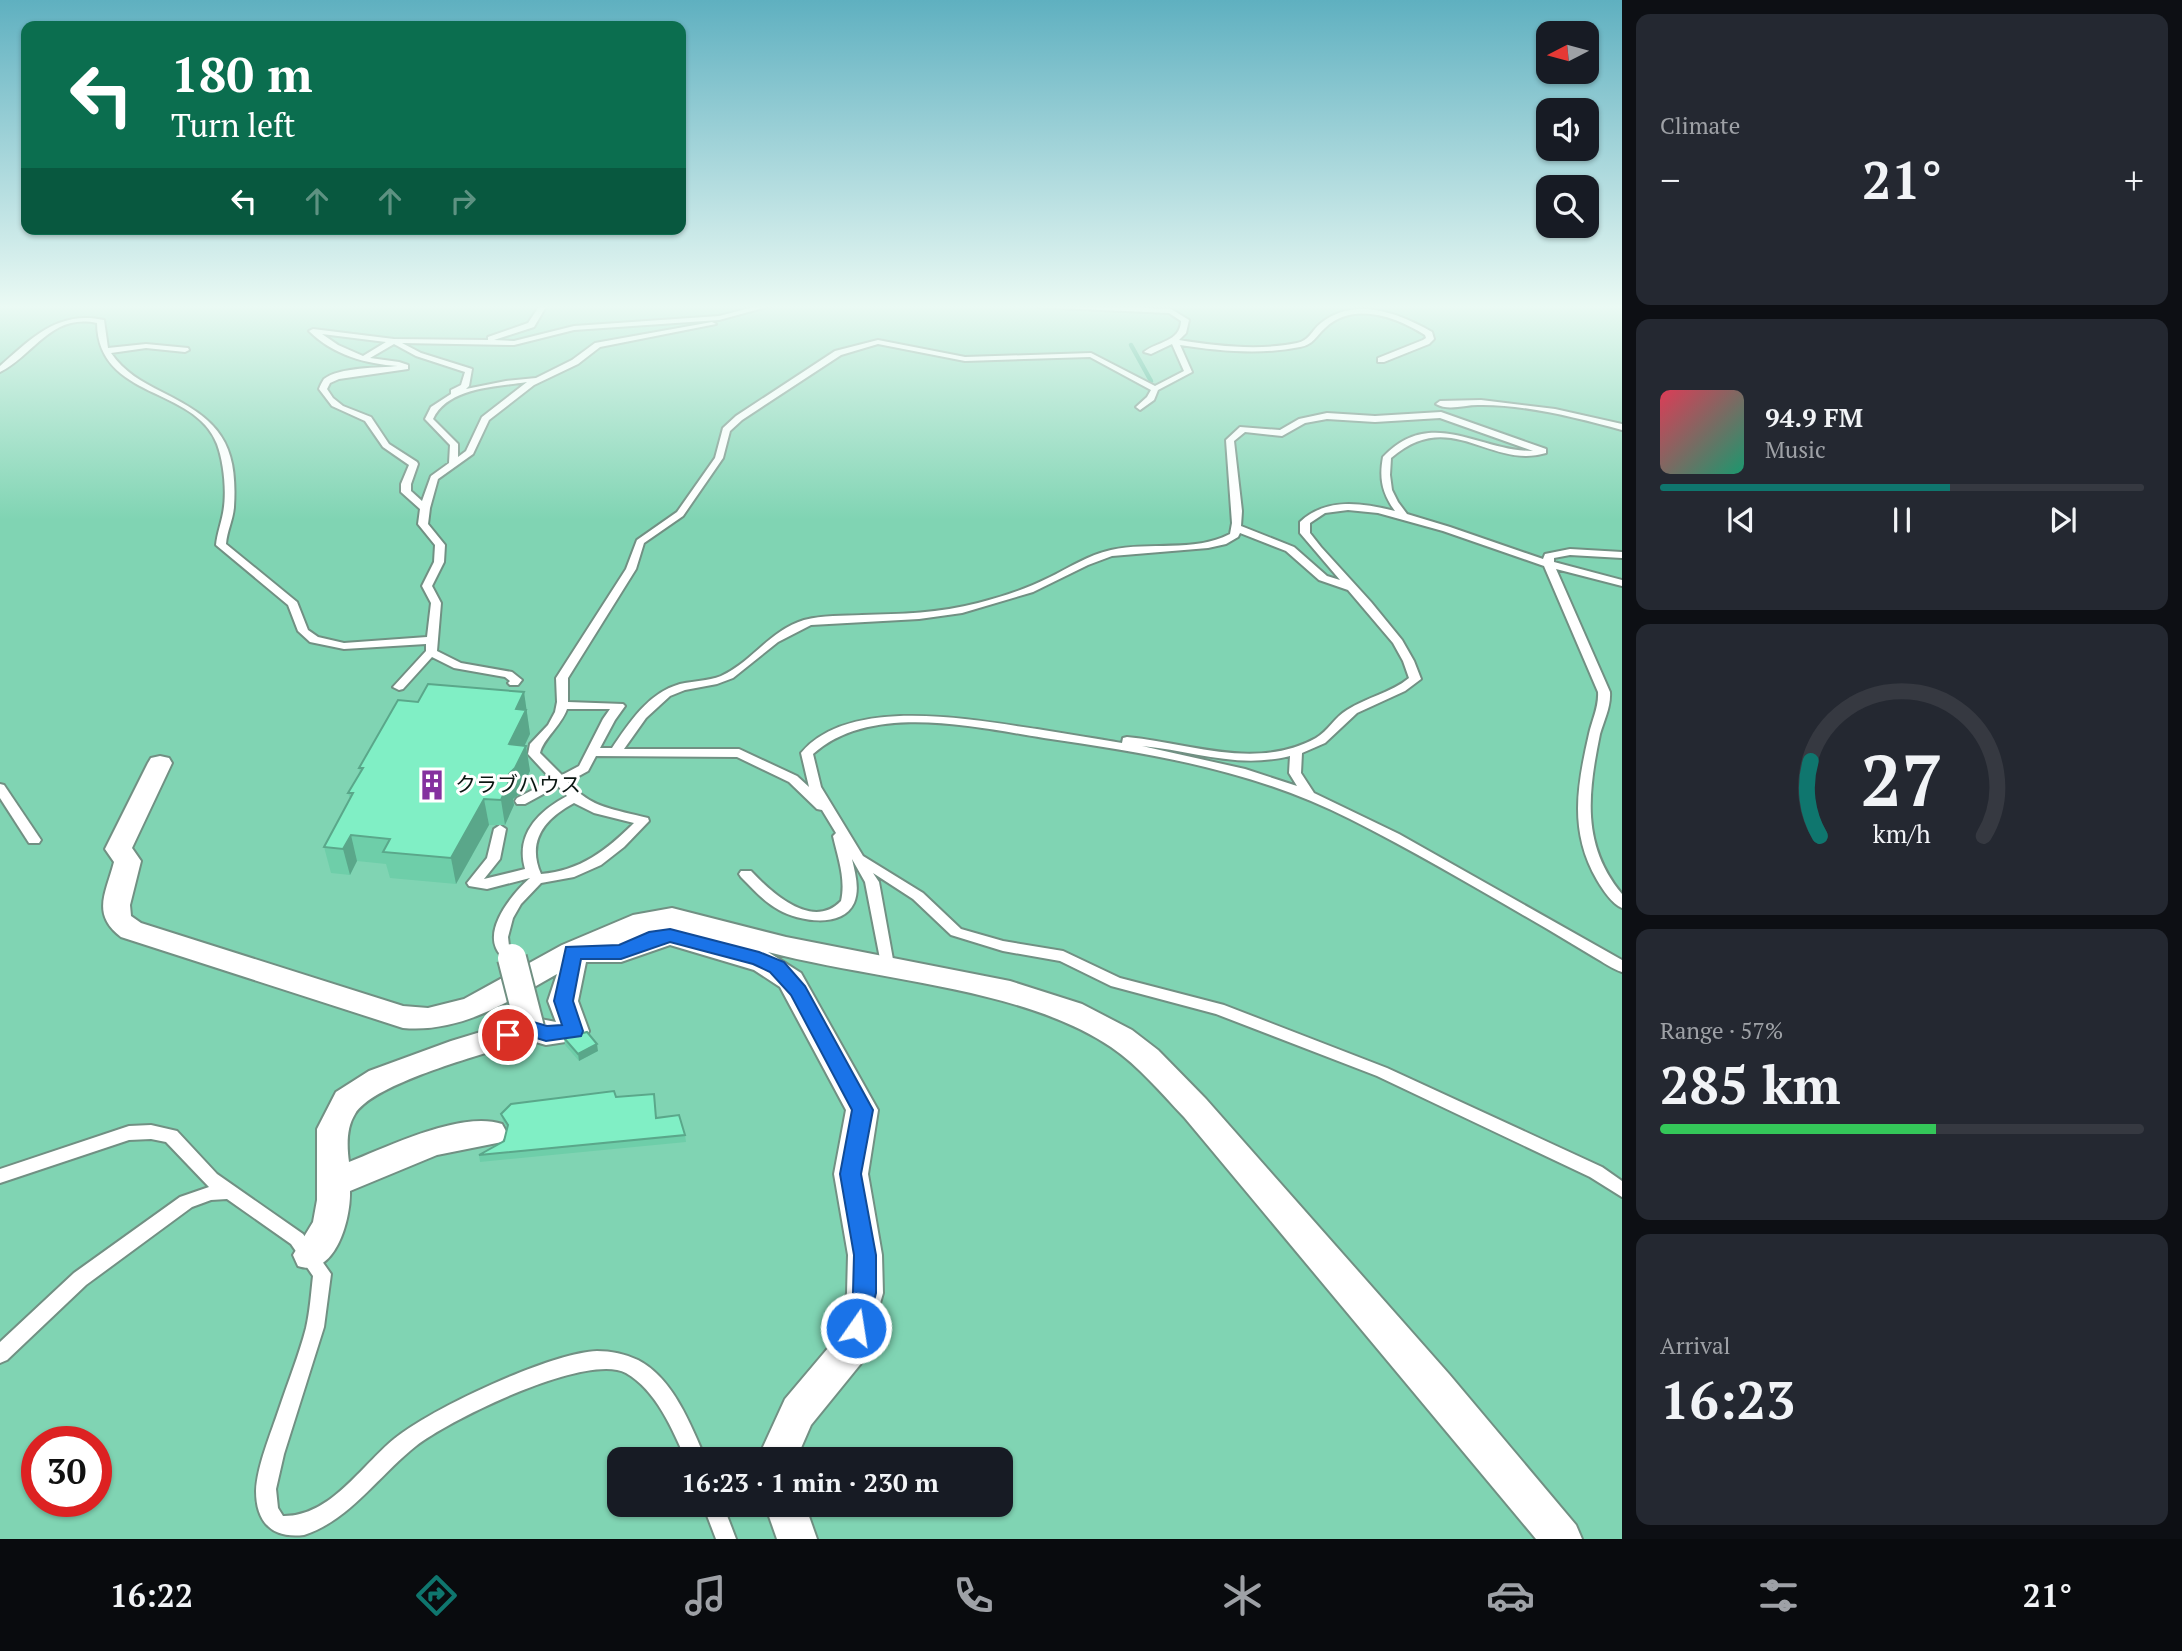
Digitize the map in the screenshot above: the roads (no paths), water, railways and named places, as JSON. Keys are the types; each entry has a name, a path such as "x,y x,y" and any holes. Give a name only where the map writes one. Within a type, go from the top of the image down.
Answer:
{"street":[{"path":"160,763 118,849 128,861 116,905 118,920 131,930 403,1017 428,1019 453,1015 472,1008 572,952 643,922 672,918 786,947 887,965 1046,1002 1121,1038 1147,1058 1195,1108 1436,1387 1562,1539"},
{"path":"572,952 621,952 656,937 670,935 759,959 777,967 798,991 859,1098 863,1122 850,1174 865,1255 864,1293 850,1349 798,1412 782,1447"},
{"path":"310,1255 330,1229 336,1182 331,1142 334,1126 347,1101 371,1084 530,1028 546,1034 574,1031 563,1001 572,970 572,952"},
{"path":"512,958 530,1028"},
{"path":"336,1182 435,1142 491,1133"},
{"path":"789,1517 797,1539"}],"lane":[{"path":"132,377 204,420 214,431 223,451 229,498 220,545 293,604 303,631 314,640 344,646 431,646 458,666 508,674 516,680 514,683"},
{"path":"335,377 326,382 326,396 340,410 367,419 385,445 414,464 406,484 406,492 425,508"},
{"path":"453,465 454,444 429,419 431,409 465,386 467,377"},
{"path":"441,400 542,377"},
{"path":"398,687 431,646 436,621 436,603 427,586 440,553 440,545 423,524 434,478 470,452 485,419 498,406 545,377"},
{"path":"500,829 494,859 474,883 487,884 534,875 557,878 590,868 643,821 597,810 575,797 562,780 534,754 536,744 548,734 563,705 559,688 562,678 631,569 639,542 680,514 719,458 726,430 802,377"},
{"path":"1131,377 1154,389"},
{"path":"1140,407 1151,398 1154,389 1178,377"},
{"path":"1440,404 1455,407 1471,401 1527,406 1622,427"},
{"path":"616,751 643,713 666,695 676,689 726,678 776,635 792,627 809,622 980,606 1045,584 1098,557 1149,547 1214,545 1236,535 1239,509 1229,455 1230,440 1243,429 1282,433 1302,421 1328,416 1375,419 1441,415 1543,451 1529,455 1451,435 1410,439 1387,457 1384,473 1386,492 1405,517"},
{"path":"1077,739 1133,741 1240,759 1272,759 1296,752 1324,738 1349,713 1371,700 1405,688 1415,679 1413,668 1381,620 1305,533 1305,522 1321,510 1351,506 1405,517 1549,565 1622,583"},
{"path":"1237,528 1290,549 1324,578 1351,587"},
{"path":"1622,555 1557,553 1549,556 1549,565 1604,692 1606,705 1599,716 1584,783 1582,824 1601,882 1622,903"},
{"path":"521,801 584,768 609,719 619,706 563,705"},
{"path":"887,965 872,882 816,787 807,753 831,735 851,728 879,721 913,720 982,725 1077,739 1215,766 1274,782 1309,795 1423,853 1622,967"},
{"path":"594,752 739,753 793,779 835,820 849,883 848,902 839,911 816,916 791,912 770,899 746,874"},
{"path":"1296,752 1295,774 1309,795"},
{"path":"0,788 34,840"},
{"path":"512,958 502,947 503,927 516,898 534,875 531,841 545,816 575,797"},
{"path":"855,855 918,896 956,932 1003,946 1063,956 1116,982 1219,1009 1382,1072 1596,1172 1622,1190"},
{"path":"0,1176 129,1133 151,1132 171,1136 211,1179 297,1239 310,1255 322,1274 316,1327 274,1454 266,1489 268,1511 278,1526 303,1525 329,1510 412,1438 444,1418 561,1368 591,1360 610,1360 634,1368 663,1398 683,1429 690,1447"},
{"path":"0,1354 80,1279 186,1202 200,1195 230,1192"},
{"path":"718,1517 726,1539"}],"waterway":[{"path":"1149,377 1151,381"}],"place":[{"name":"クラブハウス","path":"432,785"}]}
